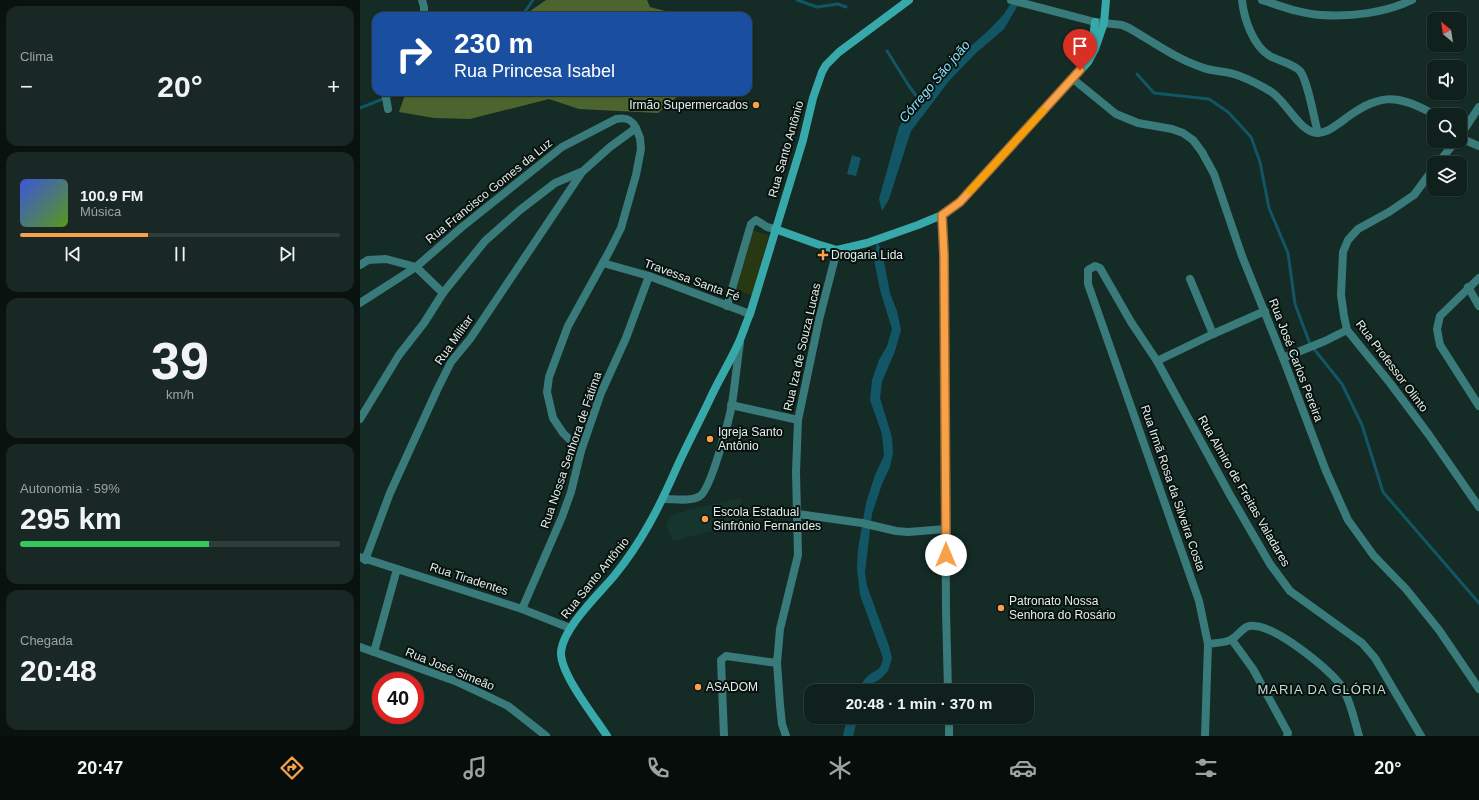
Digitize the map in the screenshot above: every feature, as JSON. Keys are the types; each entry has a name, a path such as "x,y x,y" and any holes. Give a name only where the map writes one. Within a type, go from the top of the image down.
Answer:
{"main road":[{"name":"Rua Santo Antônio","path":"607,736 565,671 561,652 570,628 615,575 642,538 664,498 709,400 740,341 750,314 803,140 817,85 826,65 839,52 909,0"},
{"path":"775,229 837,250 898,233 942,215 960,202 1088,62 1095,49 1104,23 1106,0"},
{"path":"1088,62 1095,22"}],"street":[{"path":"422,0 424,12"},
{"path":"1011,0 1095,22 1122,25 1172,54 1203,68 1236,74 1272,92 1310,132 1318,133 1329,131 1360,108 1378,100 1395,99 1419,106 1427,110"},
{"path":"1242,0 1249,26 1255,40 1262,50 1270,56 1283,61 1300,71 1306,84 1318,133"},
{"path":"1262,0 1297,11 1321,15 1381,11 1412,0"},
{"name":"Rua José Carlos Pereira","path":"1073,79 1116,114 1138,123 1162,127 1183,133 1193,140 1202,152 1214,174 1242,256 1265,311 1326,471 1348,520 1374,556 1406,589 1439,630 1479,689"},
{"path":"386,96 388,105"},
{"path":"1467,125 1479,107"},
{"name":"Rua Francisco Gomes da Luz","path":"360,303 416,267 462,227 562,147 616,119 622,118 633,121 636,128"},
{"path":"360,419 399,355 424,323 443,292 486,241 520,210 555,183 582,172 636,128 640,138 641,149 636,175 620,228 603,263 568,326 549,377 547,392 553,418 563,433 581,451"},
{"path":"1467,138 1479,146"},
{"path":"1444,156 1450,148"},
{"name":"Rua Militar","path":"363,559 390,493 451,362 470,339 518,265 582,172"},
{"name":"Rua Professor Olinto","path":"1427,177 1414,195 1389,212 1358,229 1348,240 1343,252 1341,295 1347,330 1390,383 1429,435 1479,507"},
{"path":"942,215 944,255 948,684"},
{"path":"727,306 752,224 756,220 767,227 775,229"},
{"name":"Rua Iza de Souza Lucas","path":"786,736 780,712 777,663 780,630 798,555 796,472 798,420 819,320 837,250"},
{"path":"360,265 368,260 386,259 416,267 443,292"},
{"name":"Travessa Santa Fé","path":"603,263 650,276 750,314"},
{"name":"Rua Irmã Rosa da Silveira Costa","path":"1101,271 1096,266 1089,268 1087,275 1088,284 1199,601 1208,644 1205,736"},
{"name":"Rua Almiro de Freitas Valadares","path":"1101,271 1131,322 1157,361 1230,495 1270,564 1290,591 1362,643 1375,658 1421,736"},
{"name":"Rua Nossa Senhora de Fátima","path":"522,609 562,517 571,492 581,451 601,393 626,338 650,276"},
{"path":"1479,278 1468,287 1440,316 1437,329 1440,345 1479,406"},
{"path":"1190,279 1213,334"},
{"path":"1468,287 1479,306"},
{"path":"1157,361 1265,311"},
{"path":"1283,358 1347,330"},
{"name":"Rua Santo Antônio","path":"664,498 694,499 701,496 706,490 731,405 740,341"},
{"path":"731,405 798,420"},
{"path":"798,514 862,522 896,531 908,532 946,529"},
{"name":"Rua Tiradentes","path":"363,559 522,609 570,628"},
{"path":"374,652 397,569"},
{"path":"1208,644 1232,640 1242,629 1247,626 1266,628 1291,642 1324,668 1340,685 1347,696 1359,736"},
{"path":"1232,640 1253,669 1288,735"},
{"name":"Rua José Simeão","path":"360,647 455,681 508,706 546,736"},
{"path":"724,736 721,660 726,656 777,663"},
{"path":"949,724 949,736"}],"shaded area":[{"name":"Escola Estadual Sinfrônio Fernandes","path":"741,498 742,523 673,541 666,525 671,516 691,509"}],"green space":[{"path":"546,0 647,0 650,7 669,12 529,12"},
{"path":"405,96 678,96 658,113 579,109 549,99 470,119 434,118 399,112"},
{"path":"751,230 769,235 752,295 734,290"}],"water":[{"path":"1013,0 1021,0 1004,29 975,54 949,81 911,131 889,199 882,211 879,199 899,127 911,108 945,69 990,29 1004,14"},
{"path":"852,155 861,158 856,176 847,174"},
{"path":"877,242 882,251 890,293 897,311 901,330 895,351 882,382 880,398 892,437 893,453 890,467 882,484 872,514 865,572 867,586 892,658 888,671 879,680 871,684 862,684 869,675 880,667 883,658 860,595 857,568 858,549 866,503 875,475 884,456 882,434 870,400 872,380 879,360 887,346 892,329 880,290 874,260"},
{"path":"846,724 856,724 853,736 843,736"}],"waterway":[{"path":"525,12 533,0"},
{"path":"797,0 817,7 838,4 846,7"},
{"name":"Córrego São joão","path":"887,51 920,101"},
{"path":"1137,74 1154,93 1209,99 1228,112 1251,137 1260,162 1269,208 1288,253 1295,304 1310,344 1342,384 1362,425 1383,492 1479,603"},
{"path":"360,108 390,96"}],"slow traffic":[{"path":"970,191 1043,111"}],"place":[{"name":"Irmão Supermercados","path":"756,105"},
{"name":"Drogaria Lida","path":"823,255"},
{"name":"Igreja Santo Antônio","path":"710,439"},
{"name":"Escola Estadual Sinfrônio Fernandes","path":"705,519"},
{"name":"Patronato Nossa Senhora do Rosário","path":"1001,608"},
{"name":"ASADOM","path":"698,687"}],"district":[{"name":"MARIA DA GLÓRIA","path":"1322,689"}],"route":[{"path":"946,555 944,255 942,215 960,202 1080,70"}]}
